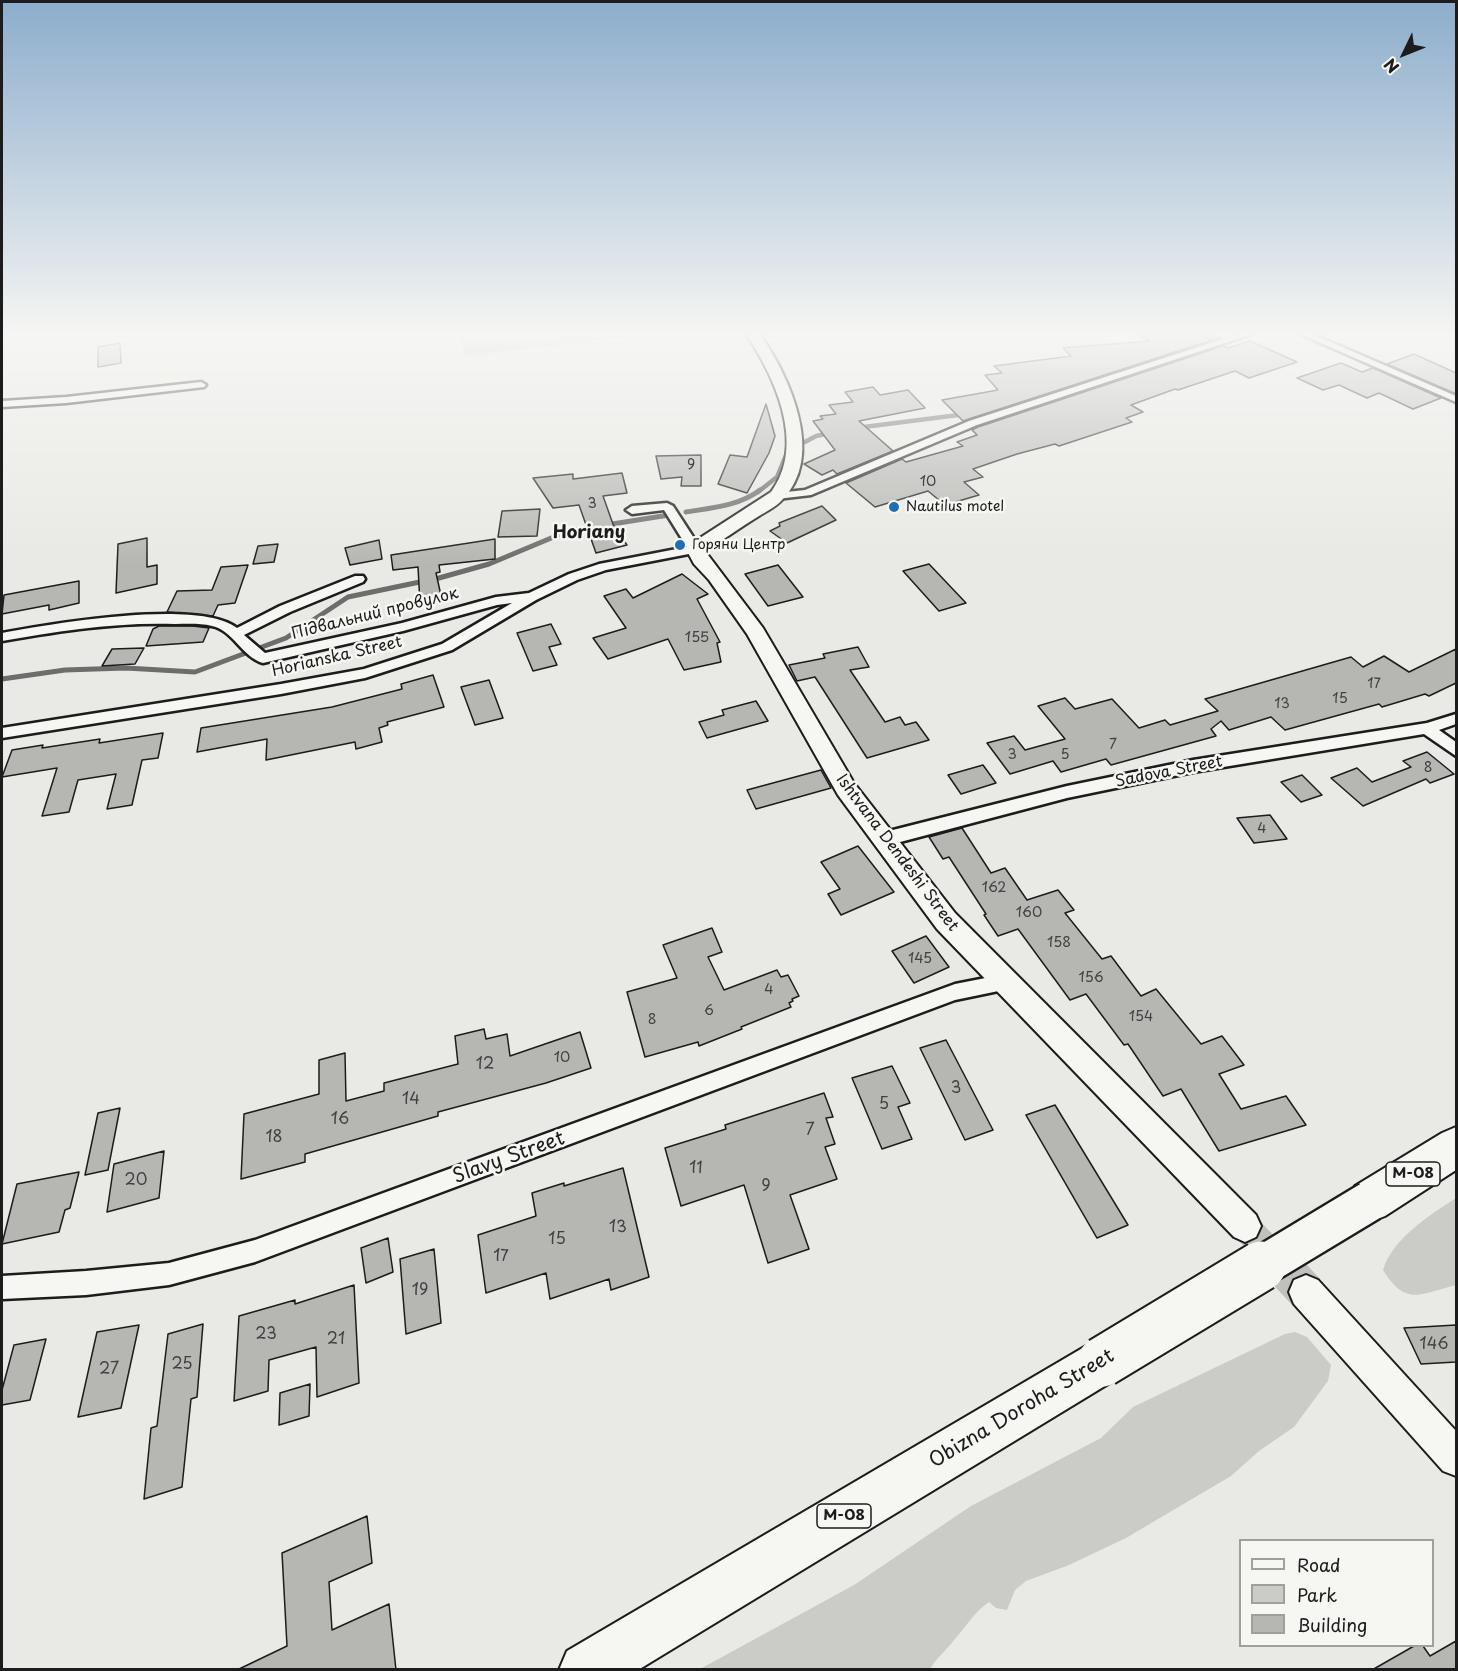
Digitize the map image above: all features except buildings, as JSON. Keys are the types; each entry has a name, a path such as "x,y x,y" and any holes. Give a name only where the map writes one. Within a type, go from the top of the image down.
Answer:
{"highway":[{"name":"Obizna Doroha Street","path":"586,1670 1370,1201 1456,1147"}],"street":[{"path":"632,510 667,506 695,549 777,496 792,473 795,440 788,409"},
{"path":"777,496 807,493 973,423 1016,409"},
{"name":"Horianska Street","path":"2,733 281,689 365,673 447,646 472,634 531,597 573,577 603,567 695,549"},
{"name":"Ishtvana Dendeshi Street","path":"695,549 700,560 739,606 846,789 946,921 1245,1226"},
{"name":"Підвальний провулок","path":"236,634 295,604 359,579"},
{"name":"Підвальний провулок","path":"2,637 88,621 167,619 217,622 236,634 251,651 263,658 443,618 496,601 531,597"},
{"name":"Sadova Street","path":"885,839 1079,789 1193,766 1427,728 1456,718"},
{"path":"1427,728 1456,750"},
{"name":"Slavy Street","path":"2,1288 86,1283 169,1274 255,1251 955,992 1006,982"},
{"path":"1306,1292 1456,1458"}],"green space":[{"path":"1456,1198 1456,1285 1415,1295 1399,1289 1383,1270 1388,1259 1403,1238 1413,1229"},
{"path":"1295,1332 1307,1337 1331,1365 1328,1381 1294,1427 1259,1451 1231,1476 1126,1538 1069,1565 1026,1581 1015,1590 1007,1610 996,1608 989,1602 974,1615 930,1669 700,1669 854,1585 971,1506 1101,1438 1133,1407 1285,1334"}],"waterway":[{"path":"856,428 966,414"},
{"path":"805,442 816,436 830,433"},
{"path":"758,492 777,477 788,450"},
{"path":"686,512 734,503 760,490"},
{"path":"2,679 65,670 126,668 195,672 286,638 348,597 439,578 489,564 568,531 669,515"}],"tunnel":[{"path":"1245,1226 1284,1268"},
{"path":"1282,1266 1306,1292"}],"place":[{"name":"Nautilus motel","path":"894,507"},
{"name":"Горяни Центр","path":"680,545"}],"district":[{"name":"Horiany","path":"589,533"}]}
